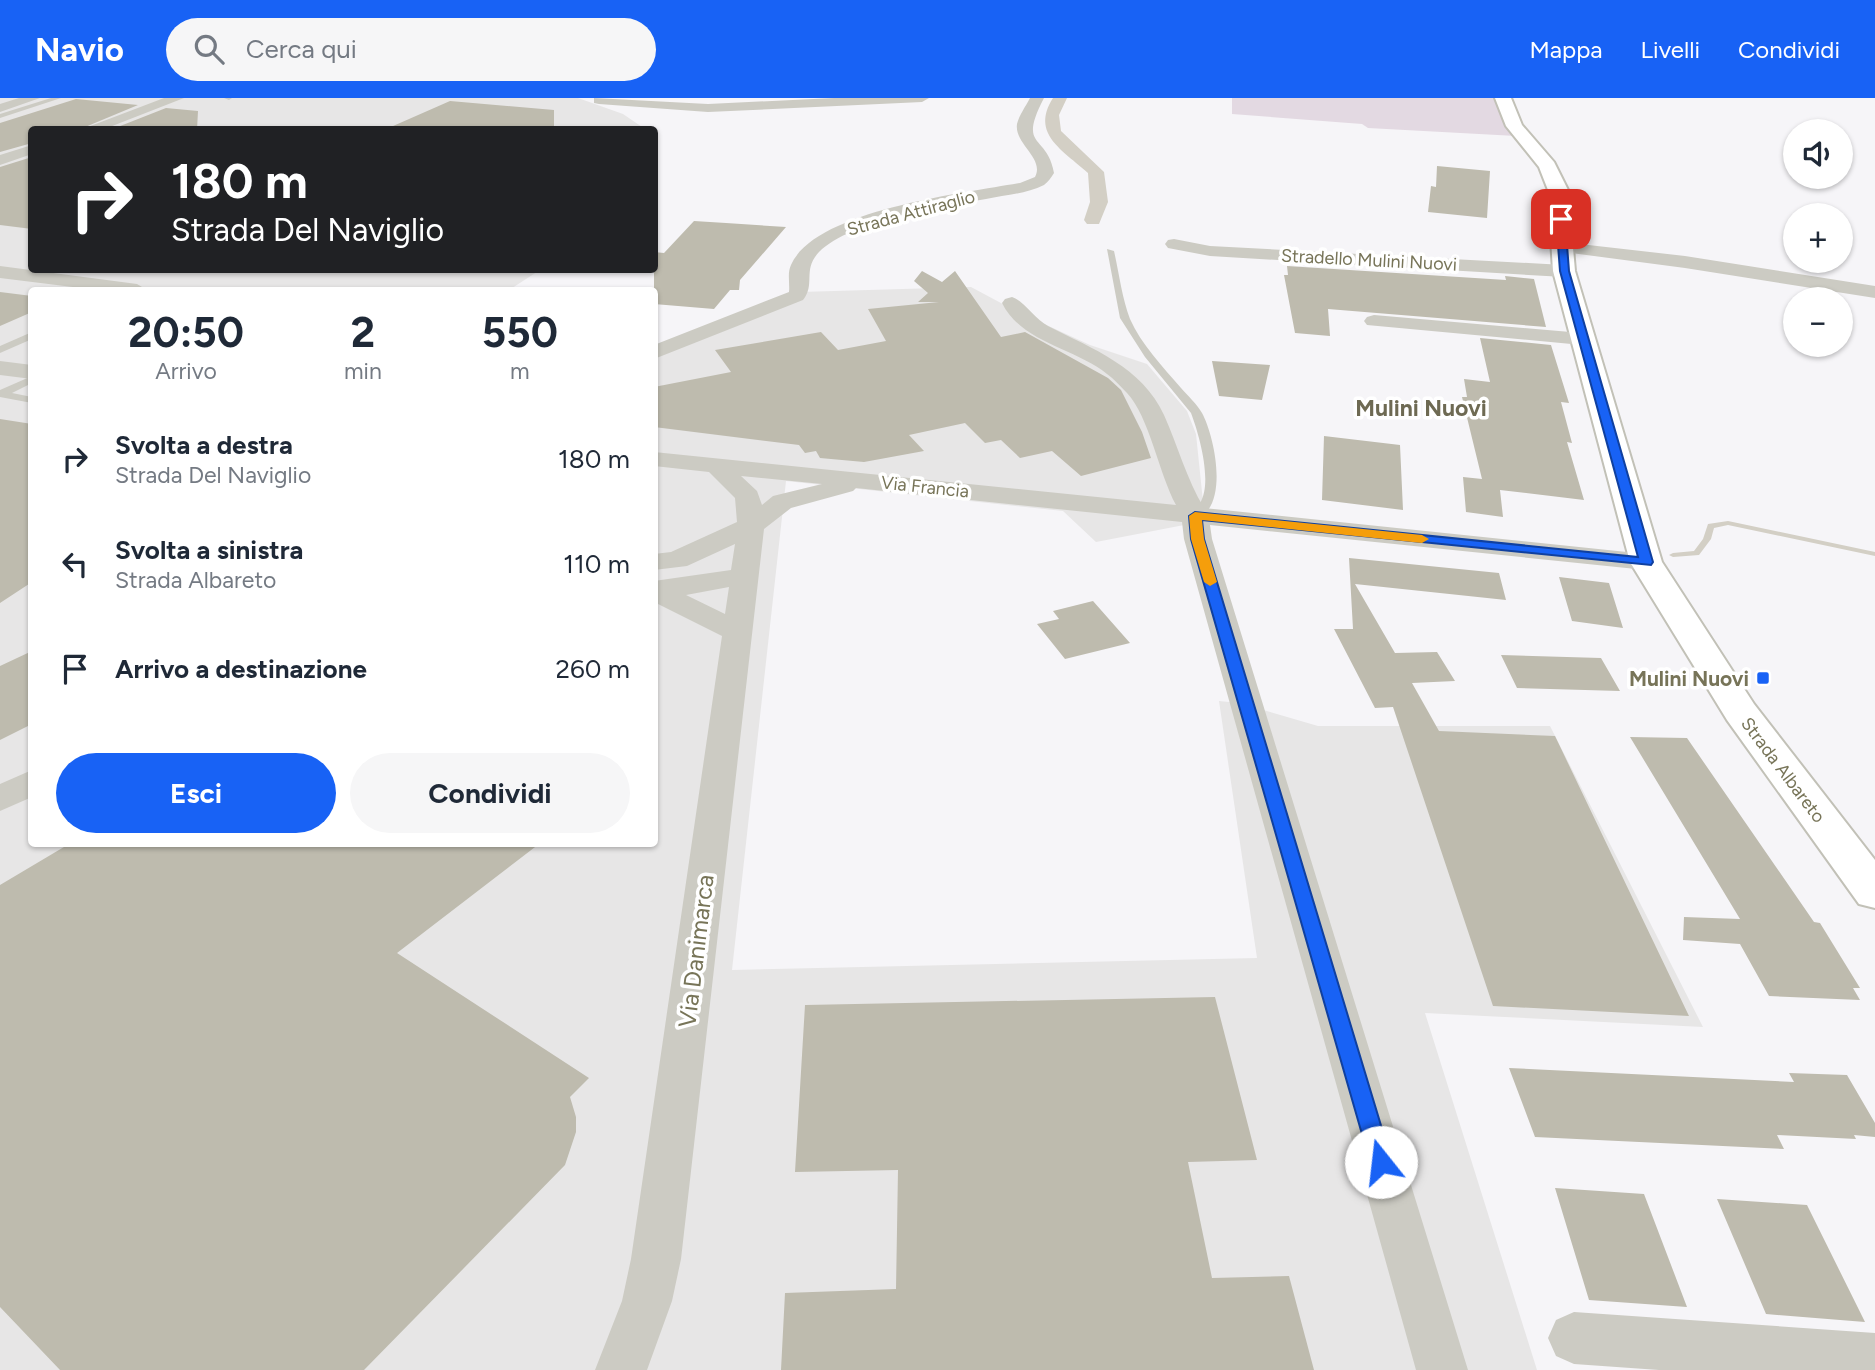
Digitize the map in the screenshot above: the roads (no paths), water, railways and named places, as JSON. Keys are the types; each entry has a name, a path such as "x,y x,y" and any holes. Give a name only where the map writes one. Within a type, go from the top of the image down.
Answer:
{"street":[{"path":"0,108 33,98"},
{"path":"97,126 177,98"},
{"path":"599,100 708,108 922,98"},
{"name":"Strada Attiraglio","path":"658,351 796,296 800,291 799,270 804,258 813,248 836,233 899,212 1024,187 1041,180 1047,168 1024,127 1037,98"},
{"name":"Strada Albareto","path":"1503,98 1514,126 1548,166 1558,190 1563,259 1582,339 1646,562 1740,712 1875,892"},
{"path":"0,160 28,150"},
{"name":"Stradello Mulini Nuovi","path":"1174,244 1210,251 1685,262 1875,292"},
{"path":"0,272 108,287"},
{"path":"1012,303 1016,311 1031,325 1114,368 1132,383 1152,414 1172,473 1195,516 1202,552 1442,1370"},
{"path":"1374,321 1582,339"},
{"path":"0,368 28,372"},
{"name":"Via Francia","path":"658,459 1646,562"},
{"path":"716,465 750,511"},
{"path":"750,511 778,472"},
{"path":"778,472 782,502"},
{"path":"666,561 750,511 866,481"},
{"name":"Via Danimarca","path":"621,1370 647,1301 656,1259 746,576 750,511"},
{"path":"666,561 746,576"},
{"path":"658,590 746,576"},
{"path":"658,592 738,632"},
{"path":"0,799 28,784"},
{"path":"1574,1338 1875,1359"}],"lane":[{"path":"0,116 58,98"},
{"path":"1110,251 1125,318 1141,345 1196,412 1200,421 1207,452 1209,488 1208,501 1195,516"},
{"path":"0,350 28,337"},
{"path":"0,394 28,381"},
{"path":"0,394 28,399"}],"waterway":[{"path":"1060,98 1052,115 1054,133 1096,172 1099,202 1093,220"},
{"path":"1673,555 1696,553 1707,539 1711,526 1728,523 1875,554"}],"place":[{"name":"Mulini Nuovi","path":"1763,678"}],"district":[{"name":"Mulini Nuovi","path":"1421,408"}]}
